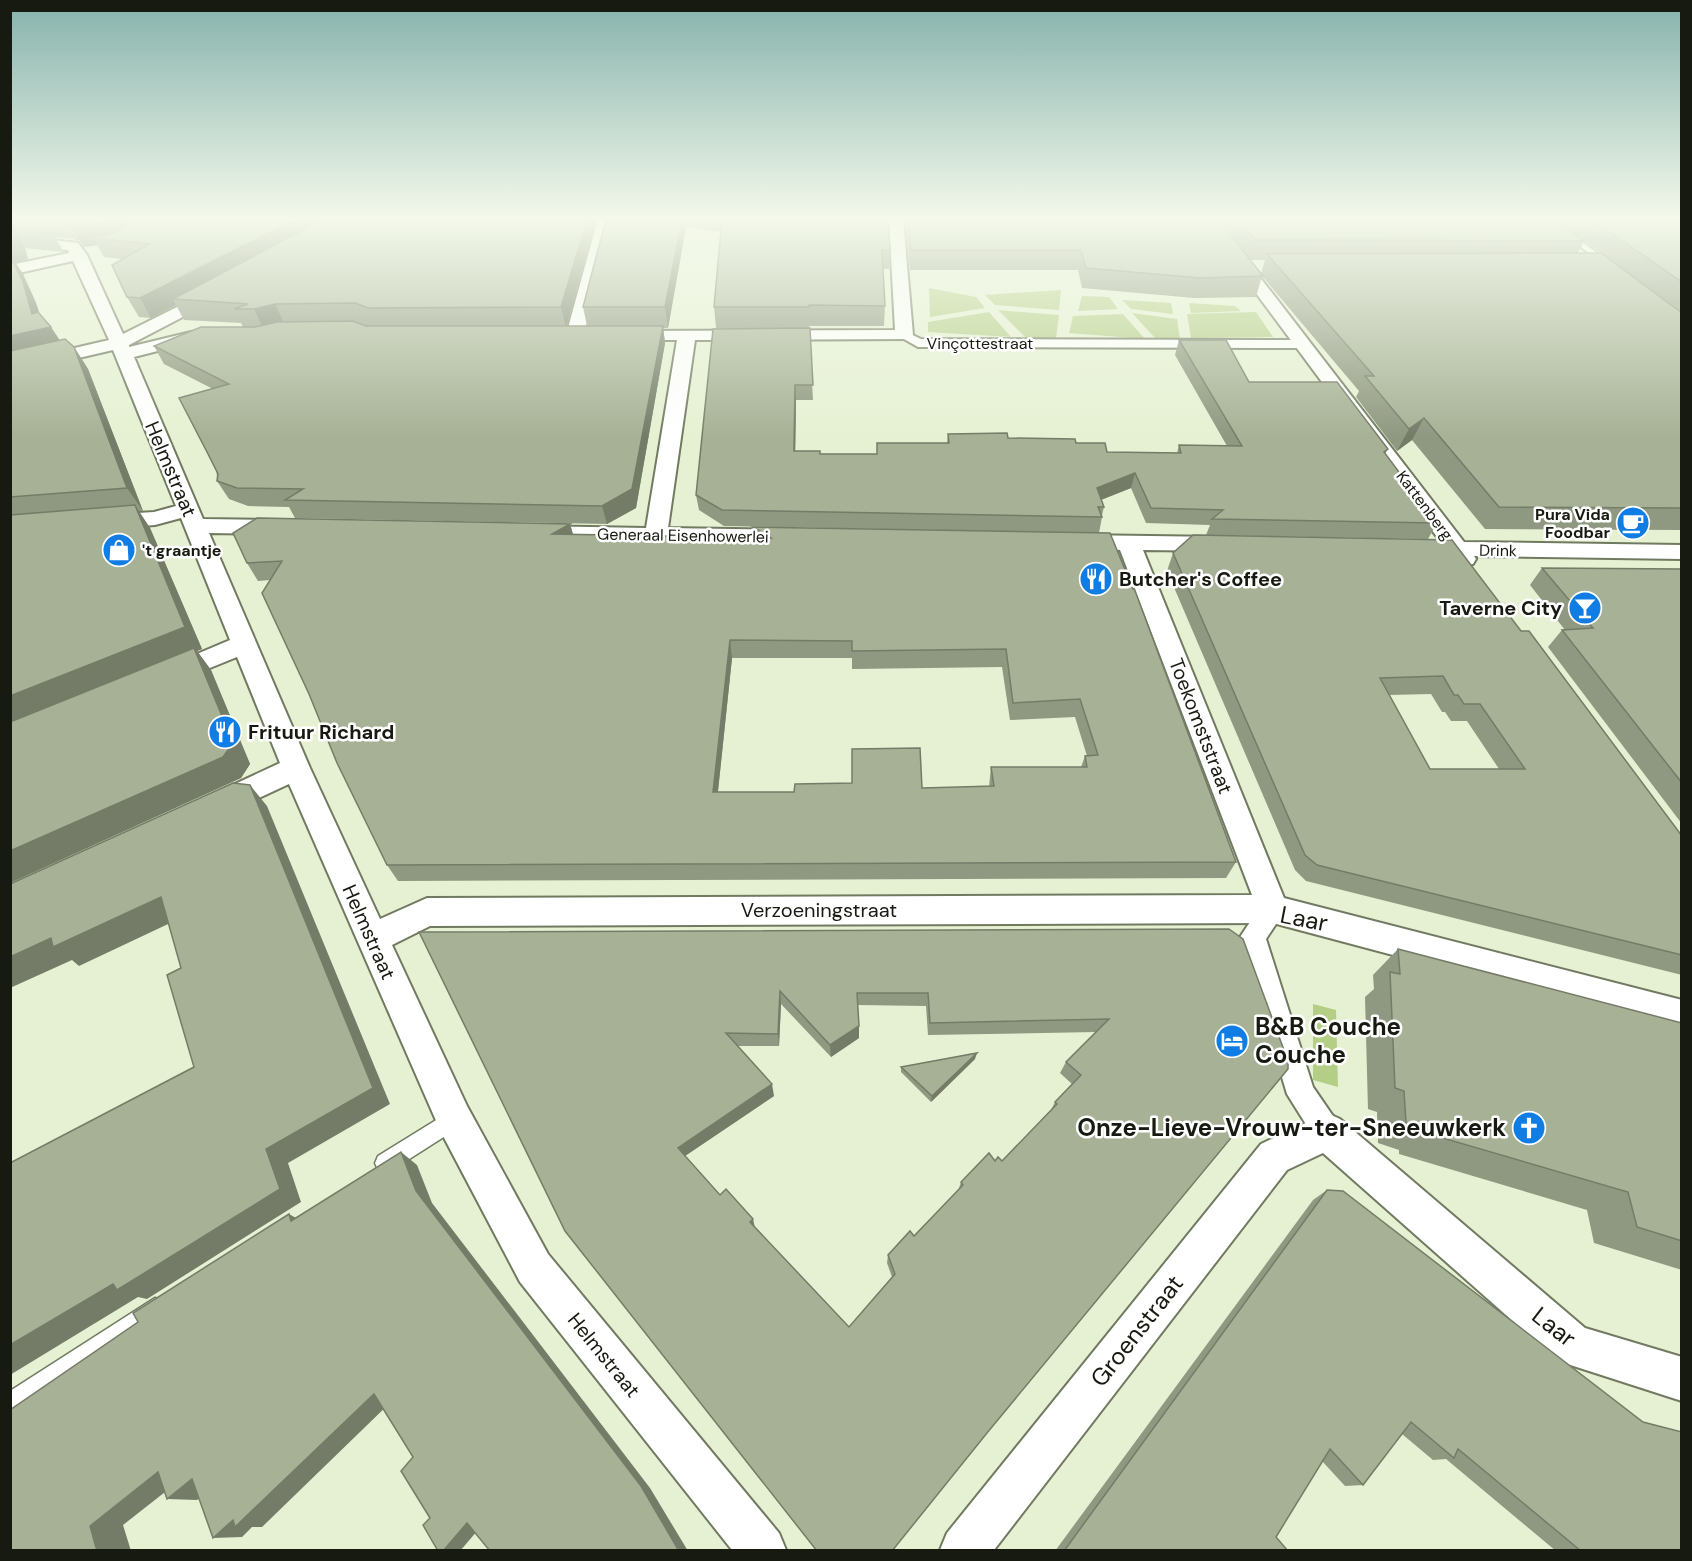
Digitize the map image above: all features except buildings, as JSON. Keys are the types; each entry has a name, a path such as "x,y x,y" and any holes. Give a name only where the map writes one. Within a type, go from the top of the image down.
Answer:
{"street":[{"name":"Helmstraat","path":"95,292 192,517 243,645 296,768 454,1119 534,1268 762,1551"},
{"path":"121,349 143,333 219,292"},
{"name":"Vinçottestraat","path":"583,292 570,335 904,335 918,343 1304,344"},
{"path":"901,292 904,335"},
{"name":"Kattenberg","path":"1265,292 1479,578"},
{"path":"656,535 687,335"},
{"path":"10,369 191,337 212,337"},
{"path":"88,524 192,517 300,527"},
{"name":"Generaal Eisenhowerlei","path":"514,532 810,538"},
{"path":"1058,542 1246,545"},
{"name":"Toekomststraat","path":"1129,543 1273,909"},
{"path":"1398,548 1458,549"},
{"name":"Drink","path":"1458,549 1682,552"},
{"path":"144,686 243,645"},
{"path":"190,818 296,768"},
{"name":"Verzoeningstraat","path":"372,939 427,912 1273,909"},
{"name":"Laar","path":"1682,1016 1273,909 1253,937 1300,1094 1327,1132 1573,1346 1682,1379"},
{"name":"Groenstraat","path":"964,1551 1274,1157 1327,1132"}],"lane":[{"path":"365,1176 454,1119"},
{"path":"10,1405 176,1296"}],"green space":[{"path":"929,292 949,292 976,297 985,308 930,317"},
{"path":"1061,292 1059,310 995,305 985,295"},
{"path":"1082,296 1109,297 1118,309 1078,311"},
{"path":"1122,300 1171,303 1173,314 1131,309"},
{"path":"1189,303 1235,306 1241,311 1191,313"},
{"path":"998,310 1059,315 1056,338 1026,338"},
{"path":"989,312 1011,337 928,332 928,322"},
{"path":"1256,312 1273,337 1191,338 1187,314"},
{"path":"1132,313 1177,319 1180,339 1155,338"},
{"path":"1123,314 1145,339 1069,333 1073,316"},
{"path":"1313,1004 1336,1010 1338,1087 1313,1080"}],"place":[{"name":"Pura Vida Foodbar","path":"1633,523"},
{"name":"'t graantje","path":"119,550"},
{"name":"Butcher's Coffee","path":"1096,579"},
{"name":"Taverne City","path":"1585,608"},
{"name":"Frituur Richard","path":"225,732"},
{"name":"B&B Couche Couche","path":"1232,1041"},
{"name":"Onze-Lieve-Vrouw-ter-Sneeuwkerk","path":"1529,1128"}]}
